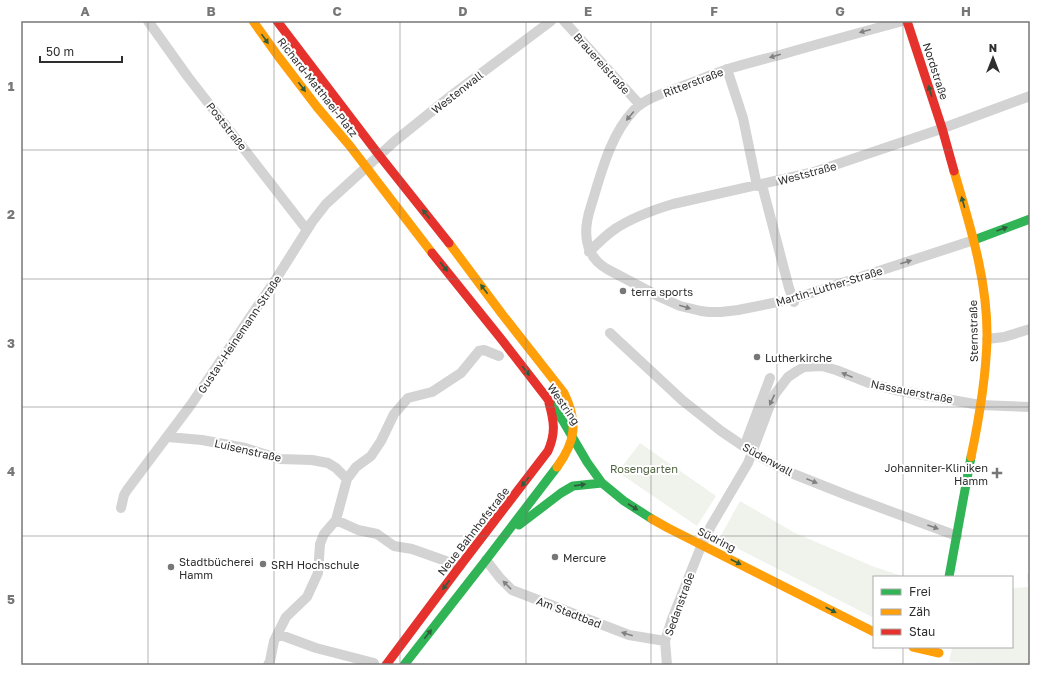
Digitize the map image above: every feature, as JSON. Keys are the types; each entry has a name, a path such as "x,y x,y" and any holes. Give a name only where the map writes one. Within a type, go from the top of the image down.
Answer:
{"main road":[{"name":"Richard-Matthaei-Platz","path":"253,21 317,107 366,167"},
{"name":"Richard-Matthaei-Platz","path":"277,21 379,155"},
{"name":"Nordstraße","path":"907,21 942,128"},
{"name":"Sternstraße","path":"942,128 977,253 986,313 987,339 986,362 980,405 949,576"},
{"name":"Westring","path":"379,155 459,255 502,314 564,393 573,412 573,437"},
{"name":"Westring","path":"366,167 424,243 502,340 563,421 573,437"},
{"name":"Martin-Luther-Straße","path":"974,240 1030,219"},
{"name":"Neue Bahnhofstraße","path":"386,665 552,445 555,432 549,402"},
{"name":"Südring","path":"573,437 587,462 602,483 643,514 873,631"},
{"path":"404,665 561,461 568,450 573,437"},
{"path":"503,538 561,493 573,486 602,483"},
{"path":"917,648 939,653"}],"street":[{"name":"Poststraße","path":"148,21 188,77 307,230"},
{"name":"Westenwall","path":"366,167 452,95 551,21"},
{"name":"Brauereistraße","path":"564,21 640,105"},
{"name":"Ritterstraße","path":"589,252 586,222 603,168 616,135 624,123 640,105 658,96 727,69 903,21"},
{"path":"727,69 743,118 760,185 793,300"},
{"name":"Weststraße","path":"589,252 614,229 632,219 654,210 673,204 814,172 850,161 1030,96"},
{"name":"Gustav-Heinemann-Straße","path":"121,508 124,495 127,490 190,406 276,279 307,230 326,204 366,167"},
{"name":"Martin-Luther-Straße","path":"589,252 600,265 660,297 689,308 709,312 721,312 793,300 974,240"},
{"path":"987,339 1030,329"},
{"name":"Südenwall","path":"610,333 682,400 721,431 752,452 786,471 957,536"},
{"path":"268,665 274,641 286,617 307,597 318,572 320,544 324,534 336,520 347,479 356,467 371,456 381,441 394,414 408,398 432,392 461,373 479,351 484,350 499,356"},
{"name":"Nassauerstraße","path":"797,371 804,367 822,366 869,383 895,390 980,405 1030,406"},
{"name":"Sedanstraße","path":"667,665 665,641 672,619 702,544 748,463 775,394 788,377 797,371"},
{"path":"747,439 770,378"},
{"name":"Luisenstraße","path":"168,437 202,440 230,445 280,459 312,460 328,464 336,468 347,479"},
{"path":"336,520 358,530 377,534 394,546 412,549 460,566"},
{"name":"Am Stadtbad","path":"486,560 500,578 512,590 630,635 665,641"},
{"path":"278,634 316,648 374,662"}],"green space":[{"name":"Rosengarten","path":"640,443 716,496 697,526 618,472"},
{"path":"740,501 795,533 872,566 902,576 873,576 873,617 719,539"},
{"path":"1027,574 1030,574 1030,665 949,662 952,648 1013,648 1013,588 1028,587"}],"traffic: fast":[{"path":"974,240 1030,219"},
{"path":"550,402 587,462 602,483 624,501 652,519"},
{"path":"949,576 971,457"},
{"path":"404,665 557,467"},
{"path":"519,525 561,493 573,486 602,483"}],"traffic: slow":[{"path":"253,21 317,107 350,146 432,253"},
{"path":"954,171 977,254 985,296 987,317 984,383 971,457"},
{"path":"449,243 564,393 571,413 573,431 568,449 557,467"},
{"path":"652,519 873,631"},
{"path":"917,648 939,653"}],"traffic: jam":[{"path":"277,21 379,155 449,243"},
{"path":"907,21 942,128 954,171"},
{"path":"432,253 550,402"},
{"path":"386,665 548,451 551,445 553,433 552,416 549,403"}],"place":[{"name":"terra sports","path":"623,291"},
{"name":"Lutherkirche","path":"757,357"},
{"name":"Johanniter-Kliniken Hamm","path":"997,473"},
{"name":"Mercure","path":"555,557"},
{"name":"SRH Hochschule","path":"263,564"},
{"name":"Stadtbücherei Hamm","path":"171,567"}]}
